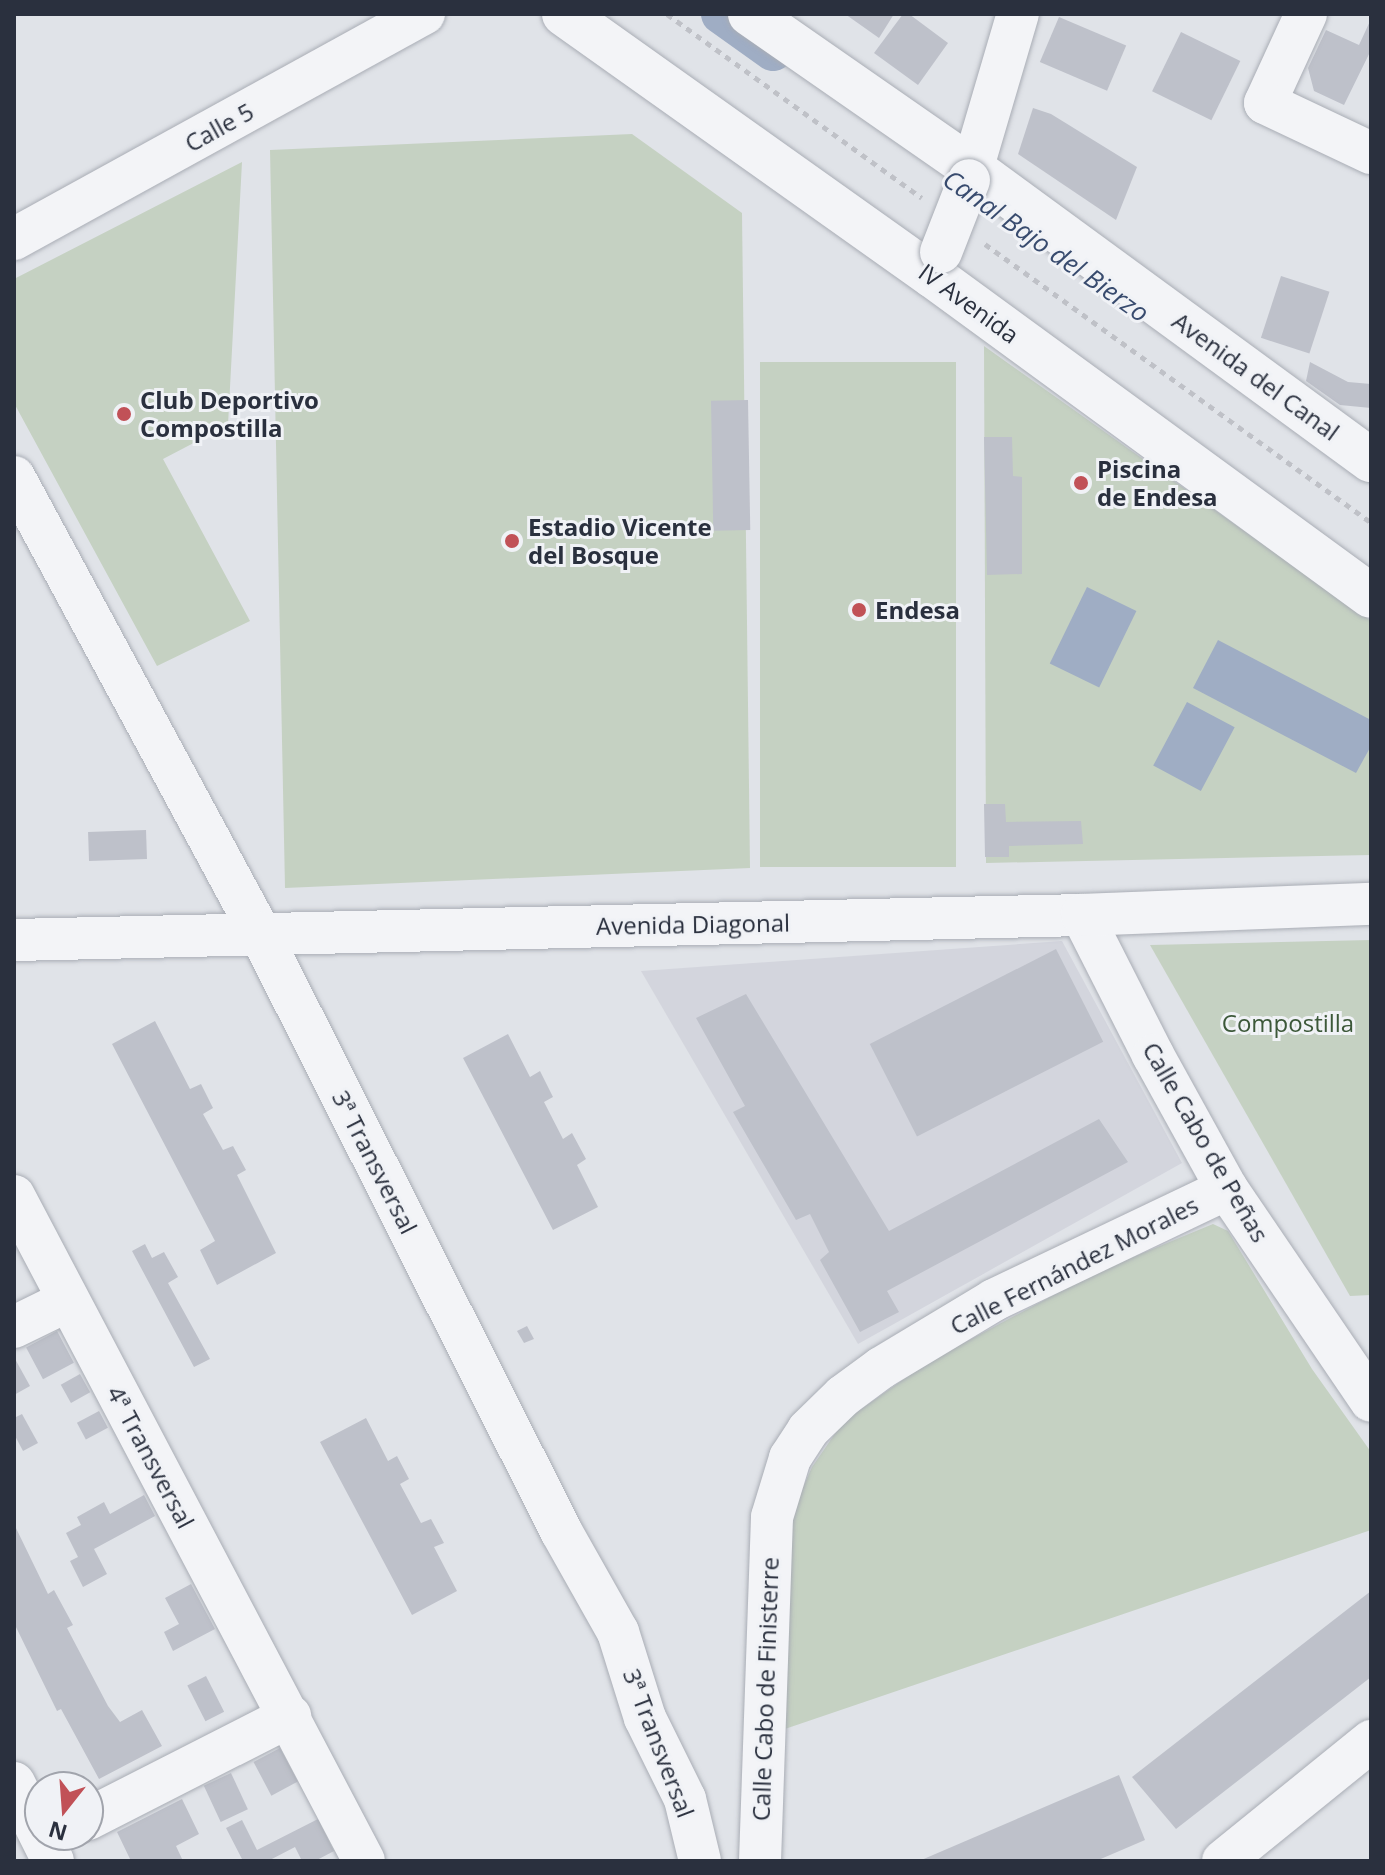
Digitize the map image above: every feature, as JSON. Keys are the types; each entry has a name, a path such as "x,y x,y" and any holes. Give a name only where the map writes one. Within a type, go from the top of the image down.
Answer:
{"street":[{"name":"Calle 5","path":"14,239 424,14"},
{"name":"IV Avenida","path":"564,14 949,255 1371,596"},
{"name":"Avenida del Canal","path":"750,14 1371,460"},
{"path":"949,255 1018,14"},
{"path":"1306,14 1265,103 1371,153"},
{"name":"3ª Transversal","path":"14,477 260,933 561,1531 618,1632 645,1718 685,1799 700,1861"},
{"name":"Avenida Diagonal","path":"14,940 1082,915 1371,904"},
{"name":"Calle Cabo de Peñas","path":"1082,915 1153,1055 1227,1189 1353,1346 1371,1401"},
{"name":"Calle Fernández Morales","path":"772,1517 790,1458 808,1430 843,1396 869,1377 994,1300 1227,1189"},
{"name":"4ª Transversal","path":"14,1196 364,1861"},
{"path":"14,1327 67,1301"},
{"name":"Calle Cabo de Finisterre","path":"760,1861 772,1517"},
{"path":"104,1811 290,1716"},
{"path":"1223,1861 1371,1741"},
{"path":"14,1783 24,1807"}],"path":[{"path":"667,14 923,199"},
{"path":"949,255 1371,522"}],"shaded area":[{"path":"1062,941 1182,1163 858,1344 641,971"}],"green space":[{"name":"Estadio Vicente del Bosque","path":"632,134 742,213 750,868 285,888 270,150"},
{"name":"Club Deportivo Compostilla","path":"242,162 228,425 163,459 250,621 157,666 14,403 14,279"},
{"name":"Piscina de Endesa","path":"984,346 1371,621 1371,855 986,863"},
{"name":"Endesa","path":"760,362 956,362 956,867 760,867"},
{"name":"Compostilla","path":"1371,940 1371,1295 1350,1296 1150,945"},
{"path":"1213,1224 1228,1231 1312,1369 1371,1452 1371,1530 779,1731 790,1517 812,1467 843,1422 928,1362 1097,1272"}],"water":[{"path":"1087,587 1136,611 1099,688 1050,663"},
{"path":"1218,640 1371,720 1371,746 1356,773 1193,688"},
{"path":"1187,702 1235,727 1201,791 1153,766"}],"building":[{"path":"845,14 894,14 879,38"},
{"path":"903,14 909,14 948,43 918,85 874,53"},
{"path":"1059,17 1126,46 1107,91 1040,62"},
{"path":"1371,19 1371,50 1344,105 1314,91 1308,68 1326,30 1359,45"},
{"path":"1181,32 1240,61 1211,120 1152,91"},
{"path":"1033,108 1051,114 1137,167 1116,220 1018,154"},
{"path":"1281,276 1330,292 1309,354 1261,338"},
{"path":"1310,362 1348,382 1371,384 1371,408 1340,405 1306,381"},
{"path":"748,400 750,530 713,531 711,401"},
{"path":"984,437 1012,437 1013,476 1022,477 1022,574 987,575"},
{"path":"984,804 1005,804 1006,822 1081,821 1083,844 1009,846 1009,857 985,857"},
{"path":"146,830 147,859 89,861 88,832"},
{"path":"1056,949 1103,1042 917,1137 870,1044"},
{"path":"746,994 889,1231 1099,1119 1128,1162 887,1291 899,1312 860,1332 820,1260 829,1252 810,1214 796,1220 733,1112 745,1106 696,1018"},
{"path":"155,1021 190,1089 201,1084 213,1108 203,1114 223,1150 233,1146 246,1170 237,1175 276,1253 217,1285 200,1250 215,1241 112,1044"},
{"path":"508,1034 530,1077 540,1071 553,1097 544,1102 563,1139 572,1133 586,1159 577,1165 598,1207 553,1230 463,1058"},
{"path":"145,1244 152,1258 164,1252 178,1277 168,1283 210,1359 194,1367 132,1251"},
{"path":"527,1326 534,1339 524,1343 517,1331"},
{"path":"57,1331 74,1363 43,1379 26,1347"},
{"path":"14,1357 30,1386 14,1395"},
{"path":"80,1374 90,1392 71,1403 61,1385"},
{"path":"99,1411 108,1428 86,1440 77,1423"},
{"path":"22,1414 38,1443 23,1451 14,1434 14,1418"},
{"path":"366,1418 388,1461 397,1456 409,1479 400,1484 421,1523 431,1519 444,1543 434,1547 457,1591 412,1615 320,1442"},
{"path":"144,1495 155,1516 94,1549 107,1574 83,1587 70,1561 78,1557 66,1533 81,1525 77,1517 104,1502 110,1514"},
{"path":"14,1524 48,1594 54,1590 73,1625 67,1628 108,1706 120,1722 142,1710 162,1746 104,1776 104,1771 95,1771 61,1709 57,1711 14,1623"},
{"path":"191,1584 215,1629 173,1651 164,1632 179,1624 165,1598"},
{"path":"1371,1591 1371,1677 1176,1829 1132,1777"},
{"path":"206,1676 224,1712 205,1721 187,1686"},
{"path":"280,1748 298,1782 271,1796 254,1762"},
{"path":"231,1773 248,1809 221,1822 204,1786"},
{"path":"1119,1775 1145,1840 1096,1861 919,1861"},
{"path":"182,1799 199,1834 176,1846 183,1861 131,1861 117,1832"},
{"path":"318,1819 334,1851 315,1861 302,1861 295,1847 268,1861 243,1861 226,1828 242,1820 257,1850"}],"waterway":[{"name":"Canal Bajo del Bierzo","path":"721,14 773,51"}],"place":[{"name":"Club Deportivo Compostilla","path":"124,414"},
{"name":"Piscina de Endesa","path":"1081,483"},
{"name":"Estadio Vicente del Bosque","path":"512,541"},
{"name":"Endesa","path":"859,610"}]}
